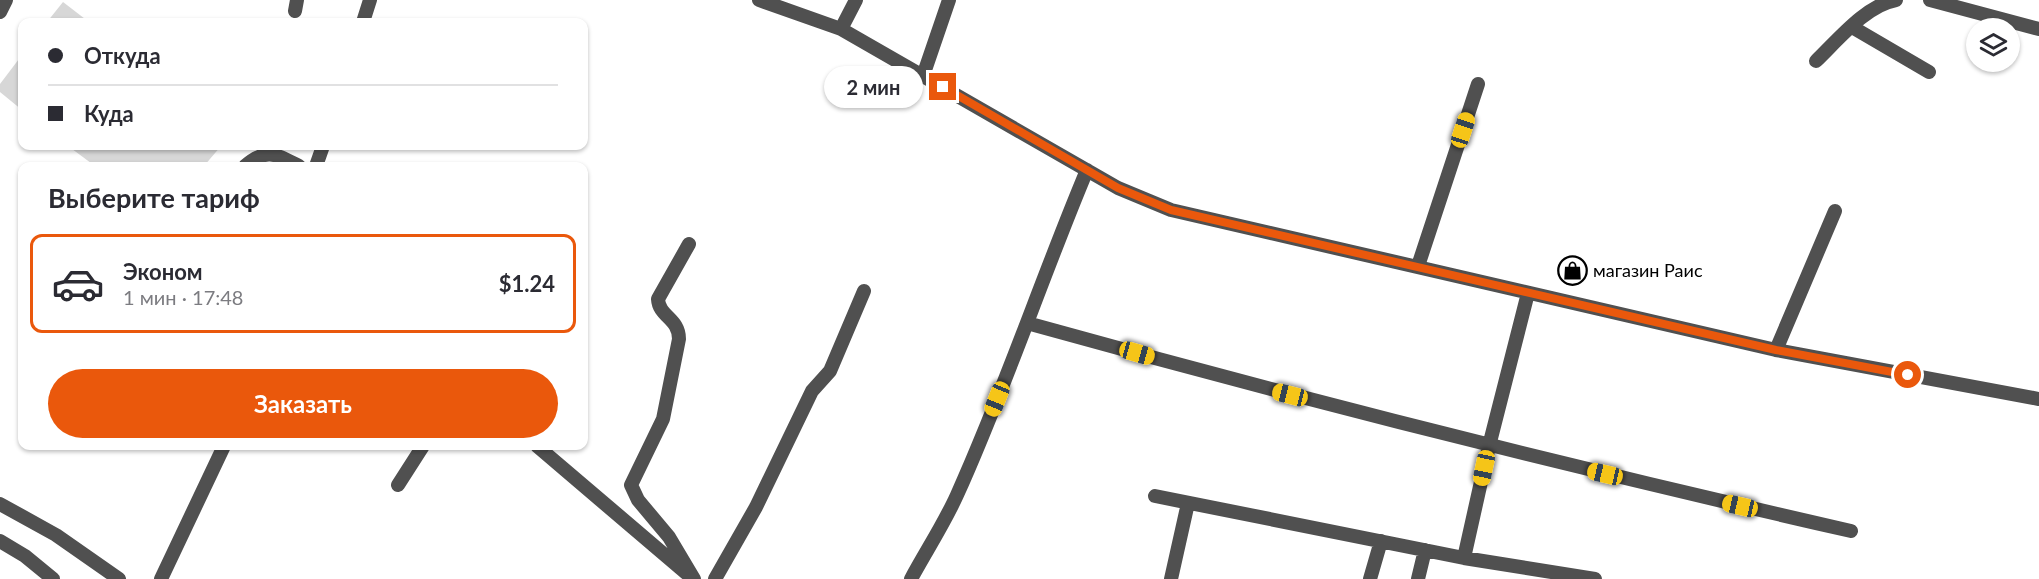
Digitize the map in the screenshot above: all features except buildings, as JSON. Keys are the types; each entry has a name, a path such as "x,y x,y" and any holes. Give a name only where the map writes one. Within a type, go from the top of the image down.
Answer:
{"street":[{"path":"0,12 6,0"},
{"path":"364,18 370,0"},
{"path":"759,0 841,29 1118,188 1171,210 1776,350 2039,399"},
{"path":"841,29 856,0"},
{"path":"923,76 949,0"},
{"path":"1816,61 1876,8 1896,0"},
{"path":"1930,0 2039,29"},
{"path":"1852,27 1929,72"},
{"path":"1418,266 1478,84"},
{"path":"251,162 262,155 273,153 292,162"},
{"path":"911,579 956,497 1027,322 1056,243 1088,170"},
{"path":"1776,350 1835,211"},
{"path":"542,450 694,579 669,537 638,500 631,485 663,419 678,339 677,327 661,310 657,299 689,244"},
{"path":"715,579 756,507 812,392 830,371 864,291"},
{"path":"1464,558 1489,446 1528,293"},
{"path":"1027,322 1224,378 1489,446 1851,531"},
{"path":"161,579 222,450"},
{"path":"398,485 420,450"},
{"path":"1155,496 1464,558 1595,579"},
{"path":"1171,579 1188,503"},
{"path":"1,505 56,536 119,579"},
{"path":"1370,579 1381,541"},
{"path":"1,543 25,556 53,579"},
{"path":"1418,579 1425,550"}],"shaded area":[{"path":"63,2 84,18 50,18"},
{"path":"18,60 18,107 0,92 0,84"},
{"path":"73,150 218,150 207,162 90,162"}],"place":[{"name":"магазин Раис","path":"1572,271"}],"route":[{"path":"943,87 1118,188 1171,210 1776,350 1908,375"}]}
